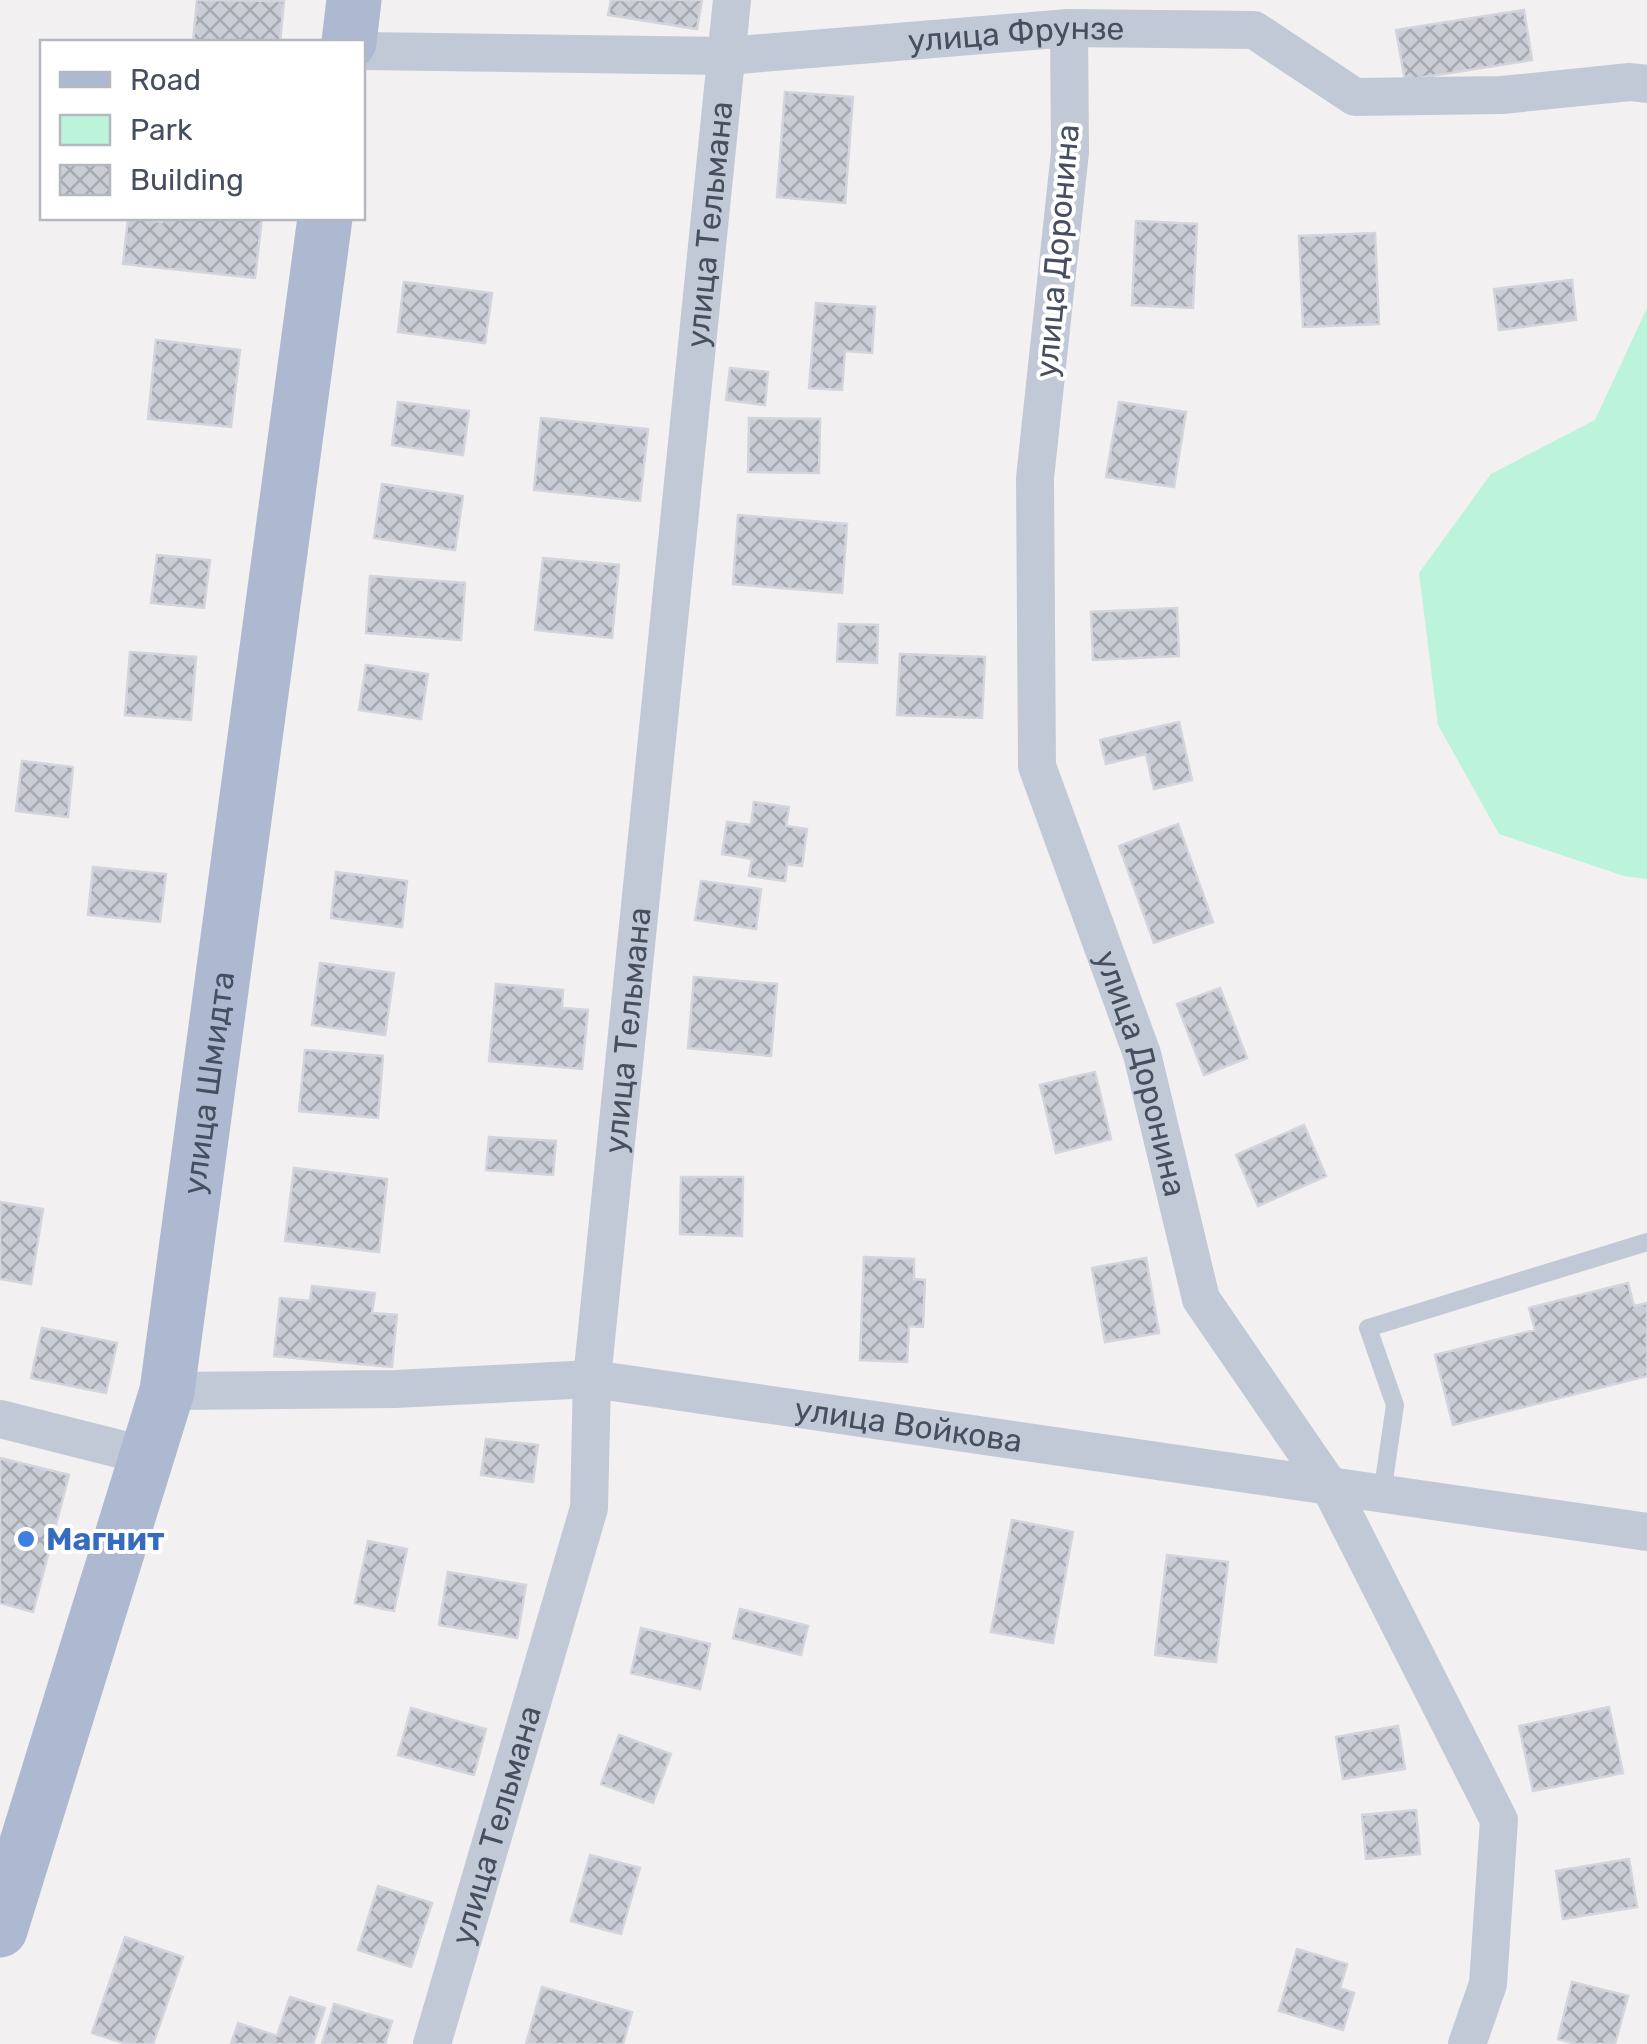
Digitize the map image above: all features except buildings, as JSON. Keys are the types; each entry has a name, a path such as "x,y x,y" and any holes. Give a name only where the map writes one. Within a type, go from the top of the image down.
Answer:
{"main road":[{"path":"349,40 354,0"},
{"name":"улица Шмидта","path":"0,1930 167,1391 325,220"}],"street":[{"name":"улица Тельмана","path":"432,2044 589,1508 592,1379 732,0"},
{"name":"улица Фрунзе","path":"365,51 726,56 1257,15 1355,97 1502,95 1630,82 1647,84"},
{"name":"улица Доронина","path":"1069,28 1070,152 1035,478 1037,766 1142,1054 1202,1299 1330,1487 1499,1820 1488,1984 1467,2044"},
{"name":"улица Войкова","path":"167,1391 395,1389 592,1379 1647,1532"},
{"path":"0,1418 147,1456"}],"lane":[{"path":"1382,1494 1394,1405 1368,1328 1647,1242"}],"green space":[{"path":"1647,308 1647,879 1624,876 1499,834 1438,725 1419,573 1491,474 1595,420"}],"place":[{"name":"Магнит","path":"26,1539"}]}
